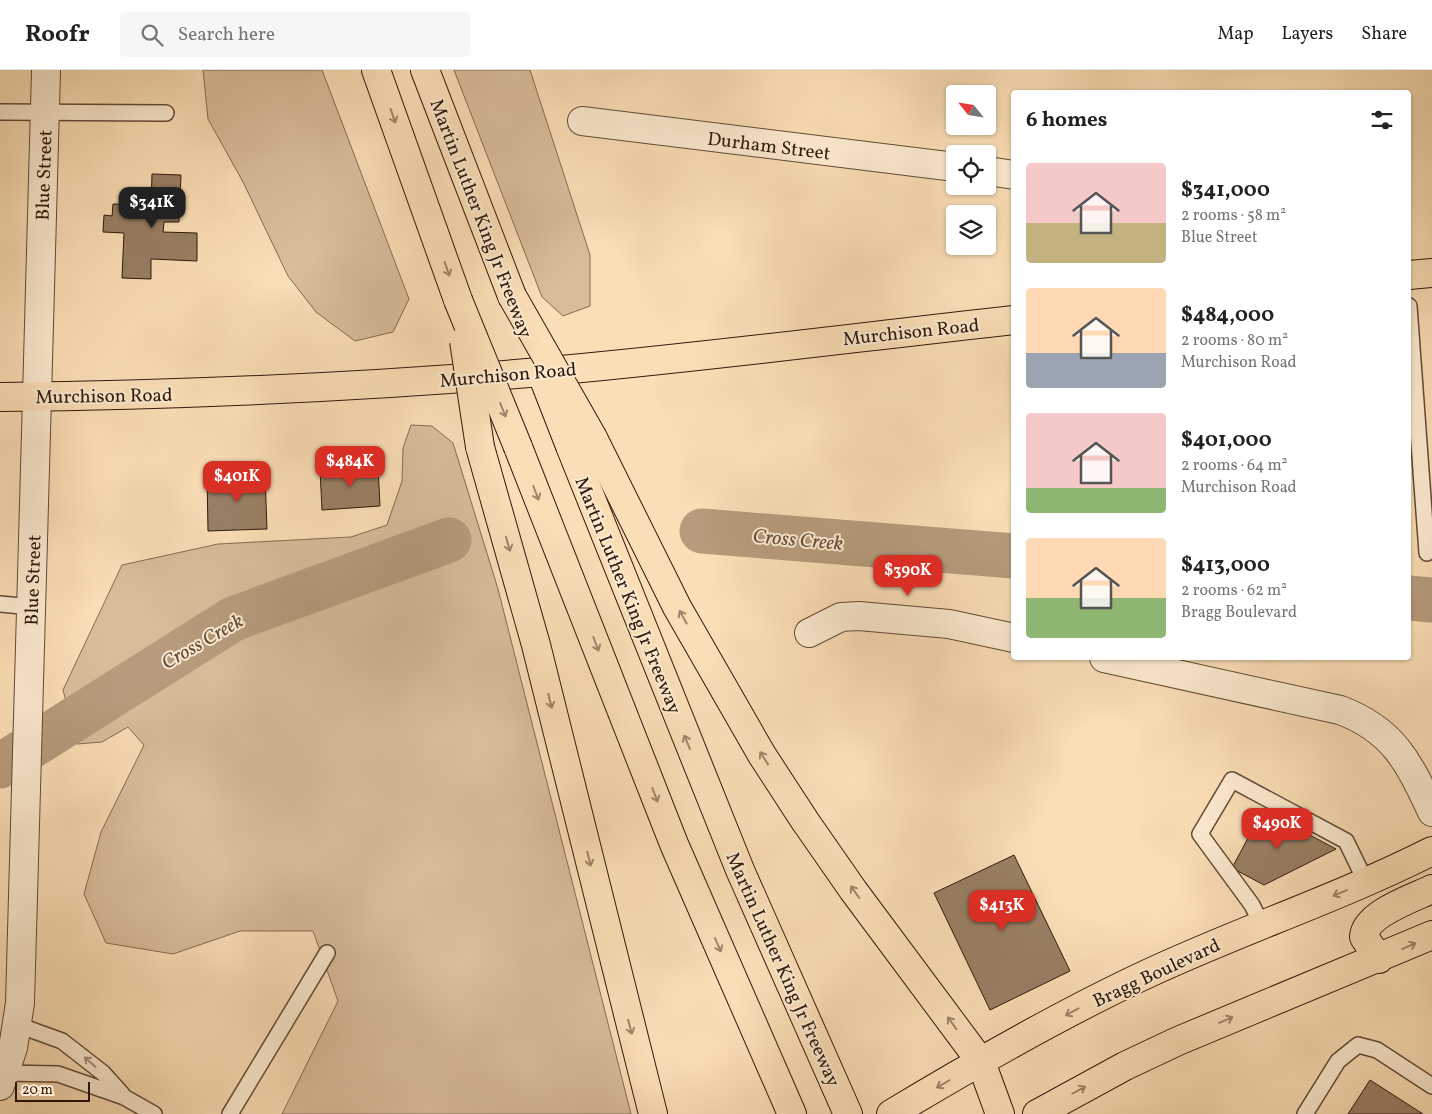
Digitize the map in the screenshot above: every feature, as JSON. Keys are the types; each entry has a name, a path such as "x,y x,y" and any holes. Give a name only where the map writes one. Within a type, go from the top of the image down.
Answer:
{"main road":[{"path":"376,70 458,300 518,447 674,844 792,1114"},
{"name":"Martin Luther King Jr Freeway","path":"425,70 512,296 582,442 740,870 848,1114"},
{"path":"1411,275 1432,273"},
{"path":"458,300 480,447 536,645 653,1114"},
{"name":"Murchison Road","path":"0,397 319,388 542,372 1011,320"},
{"path":"582,442 762,755 853,890 981,1062 1000,1114"},
{"name":"Bragg Boulevard","path":"898,1110 1059,1018 1147,974 1262,924 1366,882 1432,851"},
{"path":"1379,959 1364,936 1368,924 1381,913 1432,888"},
{"path":"1037,1114 1117,1070 1178,1041 1379,959 1432,935"}],"street":[{"name":"Blue Street","path":"3,1080 18,1025 32,607 46,70"},
{"name":"Durham Street","path":"582,121 946,166"},
{"path":"996,172 1011,175"},
{"path":"809,632 841,617 859,616 949,624 1011,637"},
{"path":"1113,660 1340,710 1359,717 1390,739 1402,754 1413,771 1432,812"}],"lane":[{"path":"0,112 45,114 166,113"},
{"path":"1411,350 1427,553"},
{"path":"0,604 32,607"},
{"path":"1262,924 1252,905 1200,834 1232,780 1346,841 1366,882"},
{"path":"230,1114 327,953"},
{"path":"18,1025 62,1041 103,1073 124,1096"},
{"path":"1304,1114 1338,1061 1358,1045 1377,1050 1432,1086"},
{"path":"3,1080 58,1074 124,1096 154,1114"}],"shaded area":[{"path":"203,70 322,70 409,299 393,332 355,341 316,312 288,276 243,182 208,119"},
{"path":"454,70 530,70 590,255 590,306 563,316 542,297"},
{"path":"411,425 432,426 453,443 498,589 631,1114 282,1114 338,1001 313,931 240,931 173,954 106,943 84,894 101,832 144,745 128,727 102,742 77,744 63,690 122,565 218,544 351,537 387,525 402,481 403,448"}],"building":[{"path":"152,174 181,175 179,222 164,222 163,232 197,233 197,261 151,259 151,279 122,278 124,233 103,232 104,215 112,216 113,204 151,205"},
{"path":"378,466 380,506 322,510 320,470"},
{"path":"265,474 267,529 208,531 207,476"},
{"path":"1263,810 1336,849 1264,885 1232,868"},
{"path":"1014,855 1070,971 990,1010 934,893"},
{"path":"1370,1080 1423,1114 1348,1114"}],"waterway":[{"name":"Cross Creek","path":"702,531 1011,556"},
{"name":"Cross Creek","path":"0,766 233,619 449,540"},
{"name":"Cross Creek","path":"1411,598 1432,600"}]}
